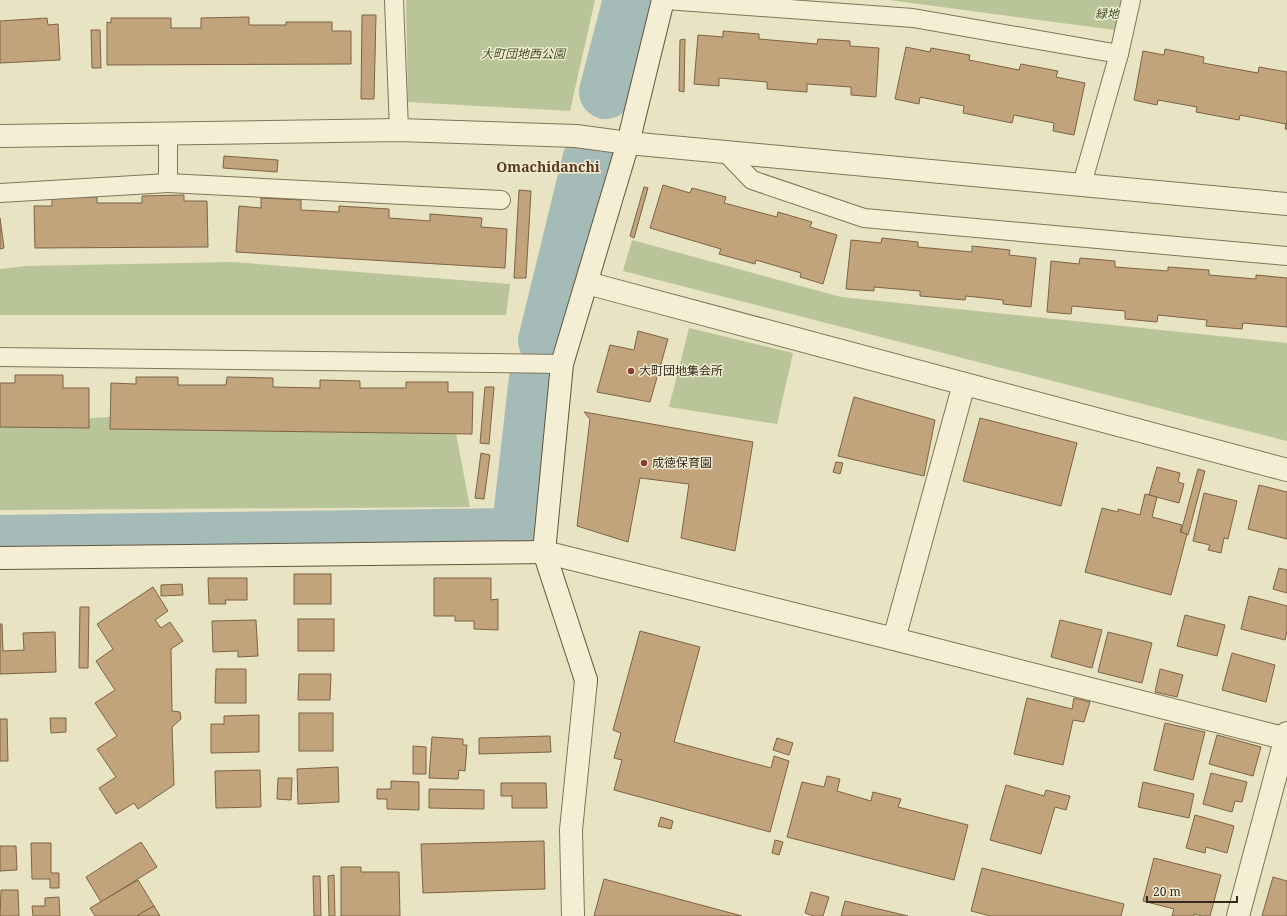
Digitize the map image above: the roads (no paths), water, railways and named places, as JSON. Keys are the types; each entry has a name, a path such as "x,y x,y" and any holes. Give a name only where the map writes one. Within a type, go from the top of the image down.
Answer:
{"street":[{"path":"573,916 571,830 586,680 544,552 562,364 628,142 664,0"},
{"path":"0,136 398,130 576,136 724,152 1287,204"},
{"path":"587,283 1287,470"},
{"path":"894,639 964,384"},
{"path":"0,558 544,552 1286,737 1238,916"}],"lane":[{"path":"394,0 398,130"},
{"path":"664,0 913,18 1119,54"},
{"path":"1082,184 1119,54 1132,0"},
{"path":"168,133 168,183"},
{"path":"724,152 752,180 864,218 1287,256"},
{"path":"0,193 168,183 501,200"},
{"path":"0,357 562,364"}],"waterway":[{"path":"606,92 630,0"},
{"path":"545,341 589,161"},
{"path":"0,542 518,535 536,378"}],"place":[{"name":"大町団地集会所","path":"631,371"},
{"name":"成徳保育園","path":"644,463"}],"district":[{"name":"Omachidanchi","path":"548,167"}],"park label":[{"name":"緑地","path":"1107,14"},
{"name":"大町団地西公園","path":"523,54"}]}
